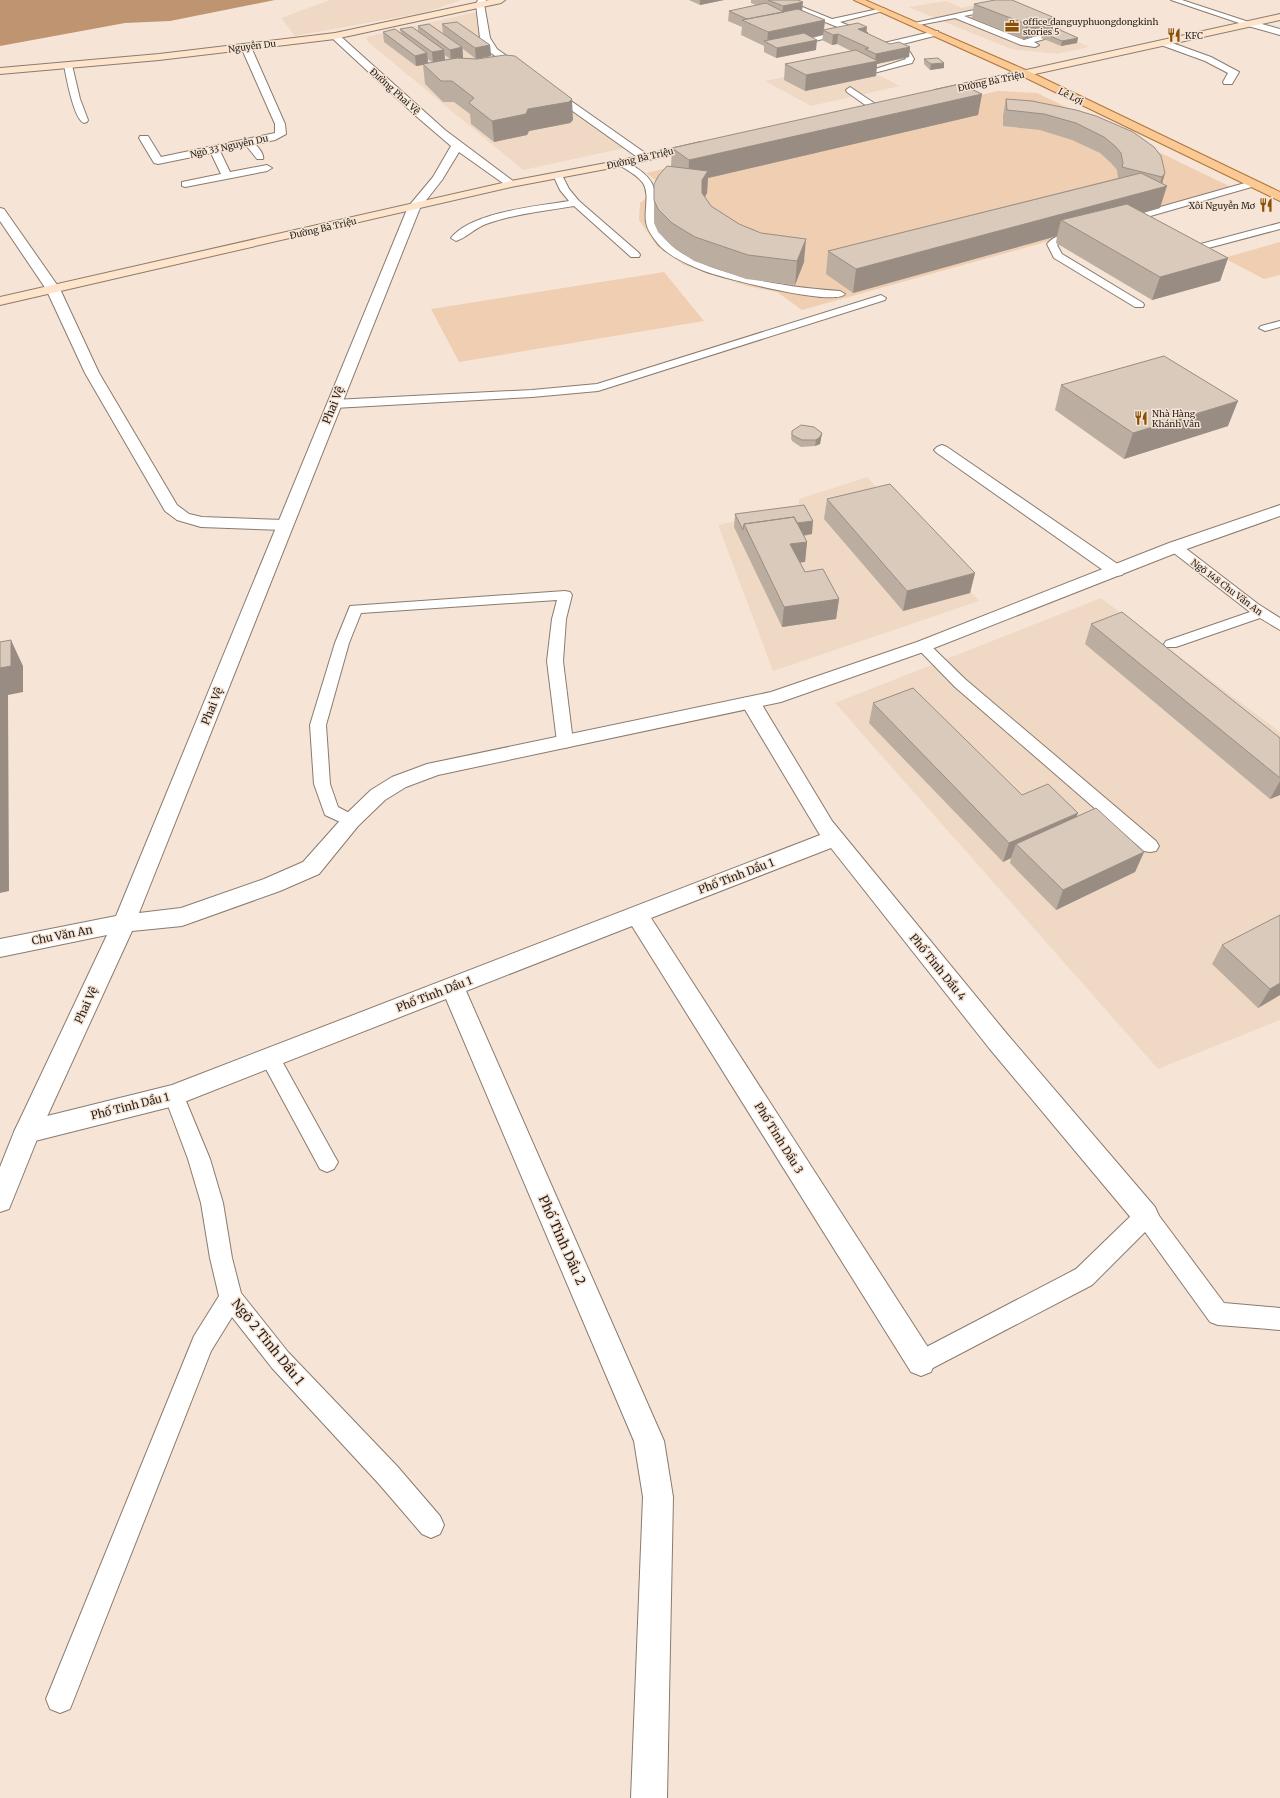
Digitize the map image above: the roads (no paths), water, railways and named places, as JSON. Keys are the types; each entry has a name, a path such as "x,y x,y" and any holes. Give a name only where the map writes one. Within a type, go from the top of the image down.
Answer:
{"main road":[{"name":"Nguyễn Du","path":"0,71 246,47 335,36 481,2 501,0"},
{"name":"Lê Lợi","path":"858,0 1024,73 1280,197"},
{"name":"Đường Bà Triệu","path":"926,95 1280,17"},
{"path":"858,110 889,103"},
{"name":"Đường Bà Triệu","path":"0,301 511,184 622,163 713,142"}],"street":[{"path":"481,2 485,38 487,43 494,51 644,158"},
{"path":"1251,24 1280,32"},
{"name":"Đường Phai Vệ","path":"335,36 457,145 511,184"},
{"path":"1164,43 1208,59 1234,72 1228,82"},
{"name":"Ngõ 33 Nguyễn Du","path":"144,138 158,161 275,137 281,134 281,129 246,47"},
{"path":"414,207 438,178 457,145"},
{"name":"Phai Vệ","path":"0,1200 6,1173 28,1132 124,923 414,207"},
{"path":"0,212 53,288 92,373 170,508 183,517 201,522 284,525"},
{"path":"942,450 1116,571"},
{"name":"Chu Văn An","path":"0,948 124,923 182,916 272,885 312,868 351,821 378,795 399,782 434,769 774,698 923,646 1175,547 1280,510"},
{"name":"Phố Tinh Dầu 4","path":"751,703 825,826 834,838 998,1041 1146,1216"},
{"name":"Phố Tinh Dầu 1","path":"28,1132 174,1095 834,838"},
{"name":"Phố Tinh Dầu 3","path":"637,915 921,1362"},
{"name":"Phố Tinh Dầu 2","path":"452,987 649,1440 658,1497 648,1798"}],"lane":[{"path":"1175,0 1251,24"},
{"path":"781,1 881,42 907,54 910,59 909,61 870,72"},
{"path":"914,24 993,7 1006,7"},
{"path":"831,22 883,10"},
{"path":"1024,14 1053,26 1055,29 1052,34 1024,43"},
{"path":"955,16 1024,43 1042,46"},
{"path":"815,39 852,31"},
{"path":"881,42 935,34"},
{"path":"68,65 76,99 84,120"},
{"path":"850,90 874,107"},
{"path":"248,142 260,157"},
{"path":"214,149 227,176"},
{"path":"622,163 648,183 652,192 649,210 652,228 663,242 686,260 705,269 790,290 840,294"},
{"path":"185,184 267,168"},
{"path":"558,175 565,190 576,203 635,255"},
{"path":"1110,224 1252,184"},
{"path":"456,238 464,230 483,222 576,203"},
{"path":"1197,248 1280,226"},
{"path":"1088,230 1058,239 1052,244 1058,256 1139,305"},
{"path":"334,404 401,398 549,393 598,387 881,298"},
{"path":"1265,328 1280,324"},
{"name":"Ngõ 148 Chu Văn An","path":"1175,547 1261,613 1280,624"},
{"path":"351,821 331,811 322,784 318,725 342,643 355,609 565,595 559,619 556,661 564,742"},
{"path":"1171,644 1261,613"},
{"path":"923,646 960,684 1150,846"},
{"path":"270,1058 327,1162"},
{"name":"Ngõ 2 Tinh Dầu 1","path":"174,1095 199,1159 212,1203 221,1258 231,1298 280,1360 383,1470 431,1525"},
{"path":"921,1362 1084,1277 1146,1216 1218,1314 1280,1319"},
{"path":"60,1699 202,1344 231,1298"}],"place":[{"name":"office_danguyphuongdongkinh stories 5","path":"1012,26"},
{"name":"KFC","path":"1174,35"},
{"name":"Xôi Nguyễn Mơ","path":"1266,205"},
{"name":"Nhà Hàng Khánh Vân","path":"1141,418"}]}
